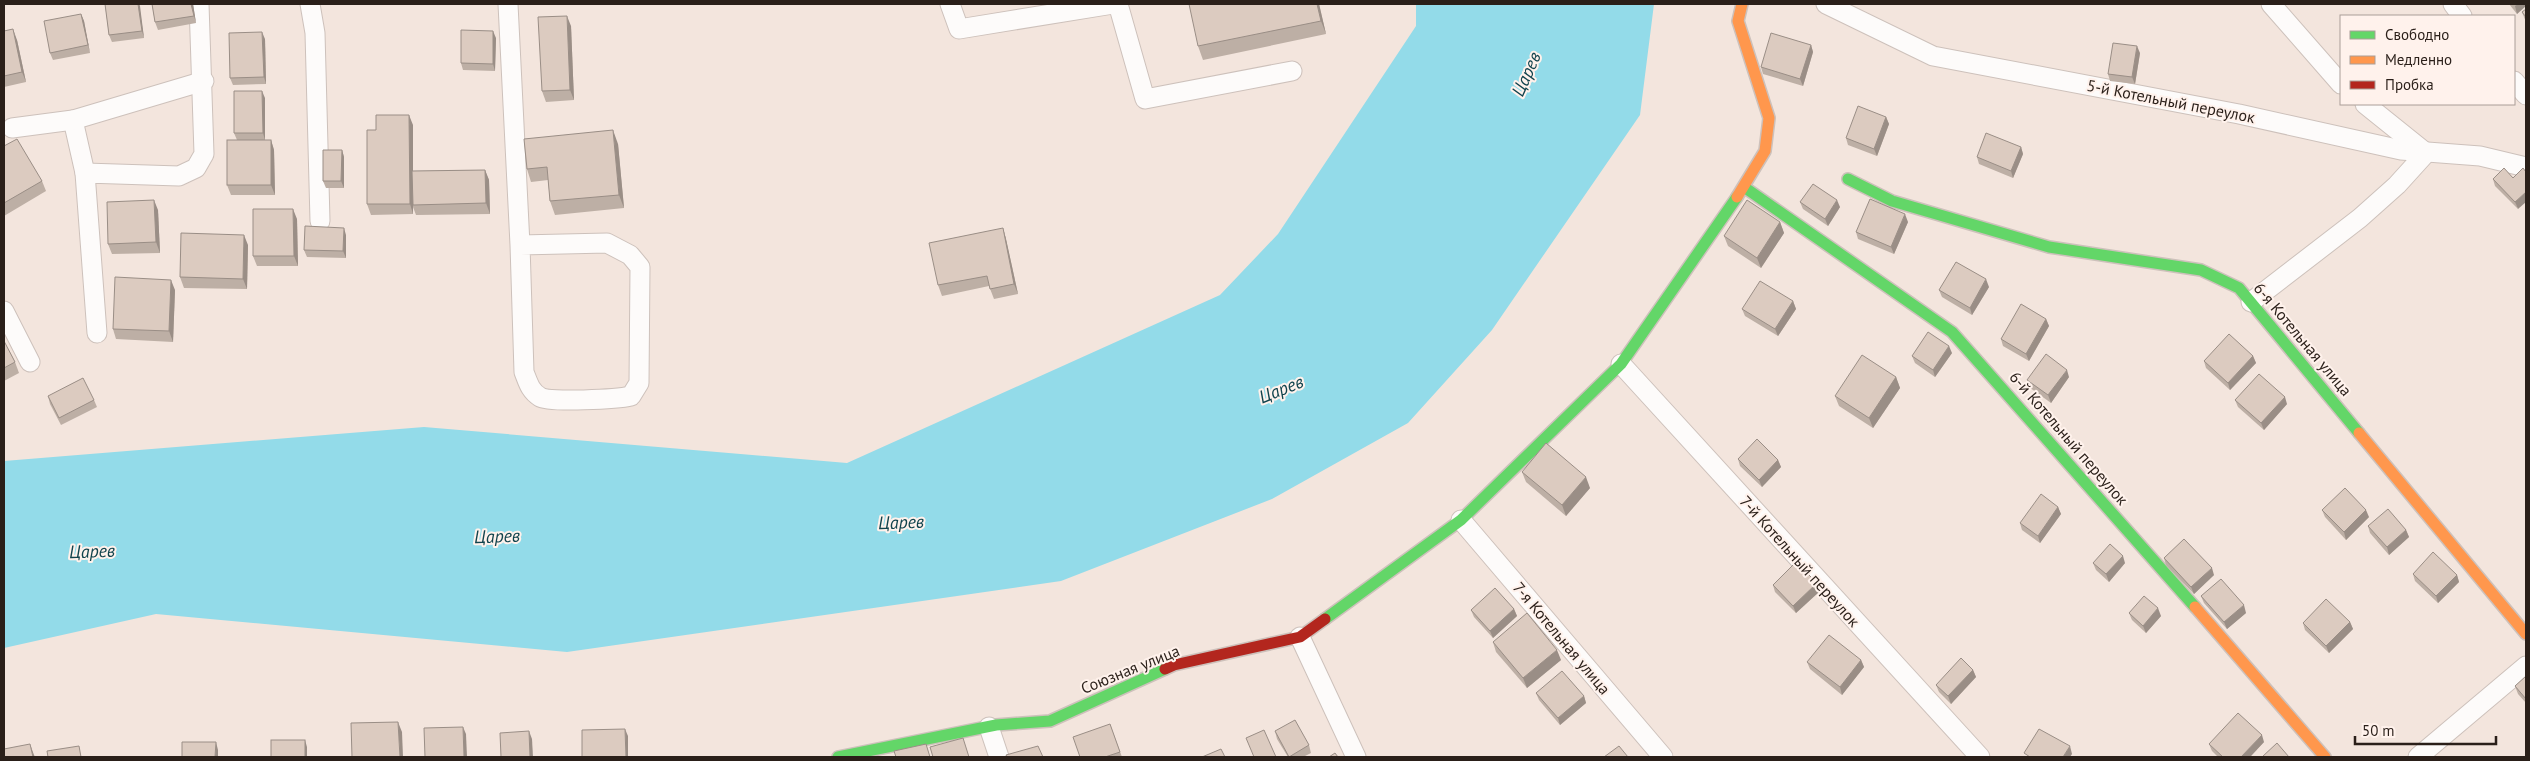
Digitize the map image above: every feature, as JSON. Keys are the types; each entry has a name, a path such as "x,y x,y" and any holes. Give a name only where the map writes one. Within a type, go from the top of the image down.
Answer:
{"street":[{"path":"85,173 179,176 196,168 204,154 204,81 199,4"},
{"path":"310,4 316,33 320,222"},
{"path":"508,4 520,245 524,372 530,389 542,399 617,399 631,396 639,383 640,267 630,254 608,243 520,245"},
{"path":"950,4 959,29 1113,4"},
{"path":"1118,4 1145,99 1292,72"},
{"name":"Союзная улица","path":"839,757 989,727 1050,721 1174,665 1300,637 1461,520 1621,364 1744,188 1765,151 1769,118 1738,21 1742,4"},
{"name":"5-й Котельный переулок","path":"1826,4 1933,56 2230,112 2402,150 2480,156 2526,167"},
{"path":"2271,4 2340,83"},
{"path":"2453,4 2461,15"},
{"path":"12,128 73,120 204,81"},
{"path":"2515,82 2526,95"},
{"path":"2251,302 2398,186 2426,153 2366,105"},
{"path":"73,120 85,173 97,333"},
{"name":"6-я Котельная улица","path":"1848,178 1892,201 2049,247 2085,254 2201,270 2239,288 2526,634"},
{"name":"6-й Котельный переулок","path":"1744,188 1952,332 2077,471 2325,757"},
{"path":"4,311 30,362"},
{"name":"7-й Котельный переулок","path":"1621,364 1980,757"},
{"name":"7-я Котельная улица","path":"1461,520 1663,757"},
{"path":"1300,637 1354,753 1335,757"},
{"path":"2418,757 2526,666"},
{"path":"989,727 999,757"}],"water":[{"name":"Царев","path":"1416,4 1654,4 1640,115 1492,330 1408,423 1272,499 1061,581 567,652 156,614 4,648 4,461 424,427 847,463 1220,295 1278,234 1416,26"}],"building":[{"path":"105,4 138,4 142,31 109,35"},
{"path":"152,4 191,4 194,16 155,22"},
{"path":"1189,4 1317,4 1321,21 1198,46"},
{"path":"2526,9 2526,17 2522,12"},
{"path":"81,14 88,45 50,53 44,21"},
{"path":"567,16 570,90 542,91 538,17"},
{"path":"13,29 22,72 4,76 4,31"},
{"path":"461,30 493,31 493,64 461,63"},
{"path":"262,32 264,77 230,78 229,33"},
{"path":"1771,33 1811,45 1800,79 1761,67"},
{"path":"2113,43 2137,46 2132,77 2108,74"},
{"path":"234,91 262,91 263,133 234,133"},
{"path":"1858,106 1886,117 1874,149 1846,138"},
{"path":"376,115 409,115 410,204 367,204 367,130 376,130"},
{"path":"613,130 619,195 550,201 547,167 527,169 524,139"},
{"path":"1986,133 2021,147 2011,171 1977,157"},
{"path":"17,139 42,181 4,203 4,146"},
{"path":"227,140 271,140 271,185 227,185"},
{"path":"323,150 342,150 341,181 323,181"},
{"path":"2504,168 2513,178 2523,168 2526,172 2526,192 2515,202 2493,179"},
{"path":"485,170 486,203 413,205 412,171"},
{"path":"1813,184 1837,200 1825,219 1800,202"},
{"path":"1870,199 1905,214 1891,247 1856,232"},
{"path":"154,200 156,242 108,244 107,202"},
{"path":"1747,200 1780,222 1757,258 1724,236"},
{"path":"253,209 293,209 294,256 253,256"},
{"path":"305,226 344,228 343,251 304,250"},
{"path":"1003,228 1014,284 990,289 987,276 938,285 929,243"},
{"path":"181,233 244,235 243,279 180,277"},
{"path":"1956,262 1986,279 1970,308 1939,290"},
{"path":"115,277 171,280 169,331 113,329"},
{"path":"1760,281 1793,301 1775,329 1742,309"},
{"path":"2021,304 2046,319 2026,354 2001,339"},
{"path":"1928,332 1949,346 1933,370 1912,356"},
{"path":"2229,334 2253,356 2228,383 2204,361"},
{"path":"4,341 15,362 4,368"},
{"path":"2046,354 2067,370 2048,395 2027,380"},
{"path":"1862,355 1896,377 1869,418 1835,396"},
{"path":"2259,374 2285,397 2261,423 2235,400"},
{"path":"83,378 94,400 59,418 48,396"},
{"path":"1757,439 1778,460 1759,480 1738,459"},
{"path":"1546,443 1586,477 1562,505 1522,472"},
{"path":"2345,488 2366,510 2344,532 2322,510"},
{"path":"2041,494 2058,507 2038,536 2020,523"},
{"path":"2388,509 2406,530 2387,547 2368,526"},
{"path":"2184,539 2212,568 2191,587 2164,558"},
{"path":"2110,544 2123,556 2106,574 2093,563"},
{"path":"2433,552 2457,575 2436,596 2413,574"},
{"path":"1796,562 1817,583 1793,606 1773,585"},
{"path":"2221,579 2244,605 2224,622 2201,596"},
{"path":"1495,588 1514,609 1490,631 1471,610"},
{"path":"2144,596 2158,608 2143,626 2129,613"},
{"path":"2326,599 2350,622 2326,646 2303,623"},
{"path":"1527,613 1557,650 1523,678 1493,642"},
{"path":"1829,635 1861,660 1840,687 1807,662"},
{"path":"1961,658 1973,670 1948,696 1936,685"},
{"path":"1562,671 1584,696 1558,718 1536,693"},
{"path":"2526,676 2526,699 2515,686"},
{"path":"2238,713 2262,735 2241,757 2223,757 2209,744"},
{"path":"1295,720 1309,745 1289,757 1275,731"},
{"path":"398,722 400,757 352,757 351,723"},
{"path":"1110,724 1120,752 1105,757 1080,757 1073,737"},
{"path":"463,727 464,757 425,757 424,728"},
{"path":"625,729 626,757 582,757 582,730"},
{"path":"2039,729 2070,746 2063,757 2030,757 2024,753"},
{"path":"1264,730 1276,757 1254,757 1246,738"},
{"path":"529,731 530,757 501,757 500,733"},
{"path":"963,738 969,757 933,757 930,747"},
{"path":"271,740 305,740 305,757 271,757"},
{"path":"182,742 216,742 215,757 182,757"},
{"path":"2277,743 2289,757 2262,757"},
{"path":"30,744 33,757 4,757 4,749"},
{"path":"926,744 930,757 896,757 894,751"},
{"path":"79,746 81,757 48,757 47,751"},
{"path":"1038,746 1043,757 1007,757 1006,755"},
{"path":"1619,746 1628,757 1604,757"},
{"path":"1221,749 1225,757 1202,757"},
{"path":"1335,753 1338,757 1329,757"}],"traffic: fast":[{"path":"1848,179 1892,201 2049,247 2201,270 2239,288 2359,433"},
{"path":"1744,187 1952,332 2195,607"},
{"path":"1325,619 1461,520 1621,364 1737,197"},
{"path":"838,757 996,725 1050,721 1165,669"}],"traffic: slow":[{"path":"1737,197 1765,151 1769,118 1738,21 1742,4"},
{"path":"2359,433 2526,634"},
{"path":"2195,607 2325,757"}],"traffic: jam":[{"path":"1165,669 1174,665 1300,637 1325,619"}]}
